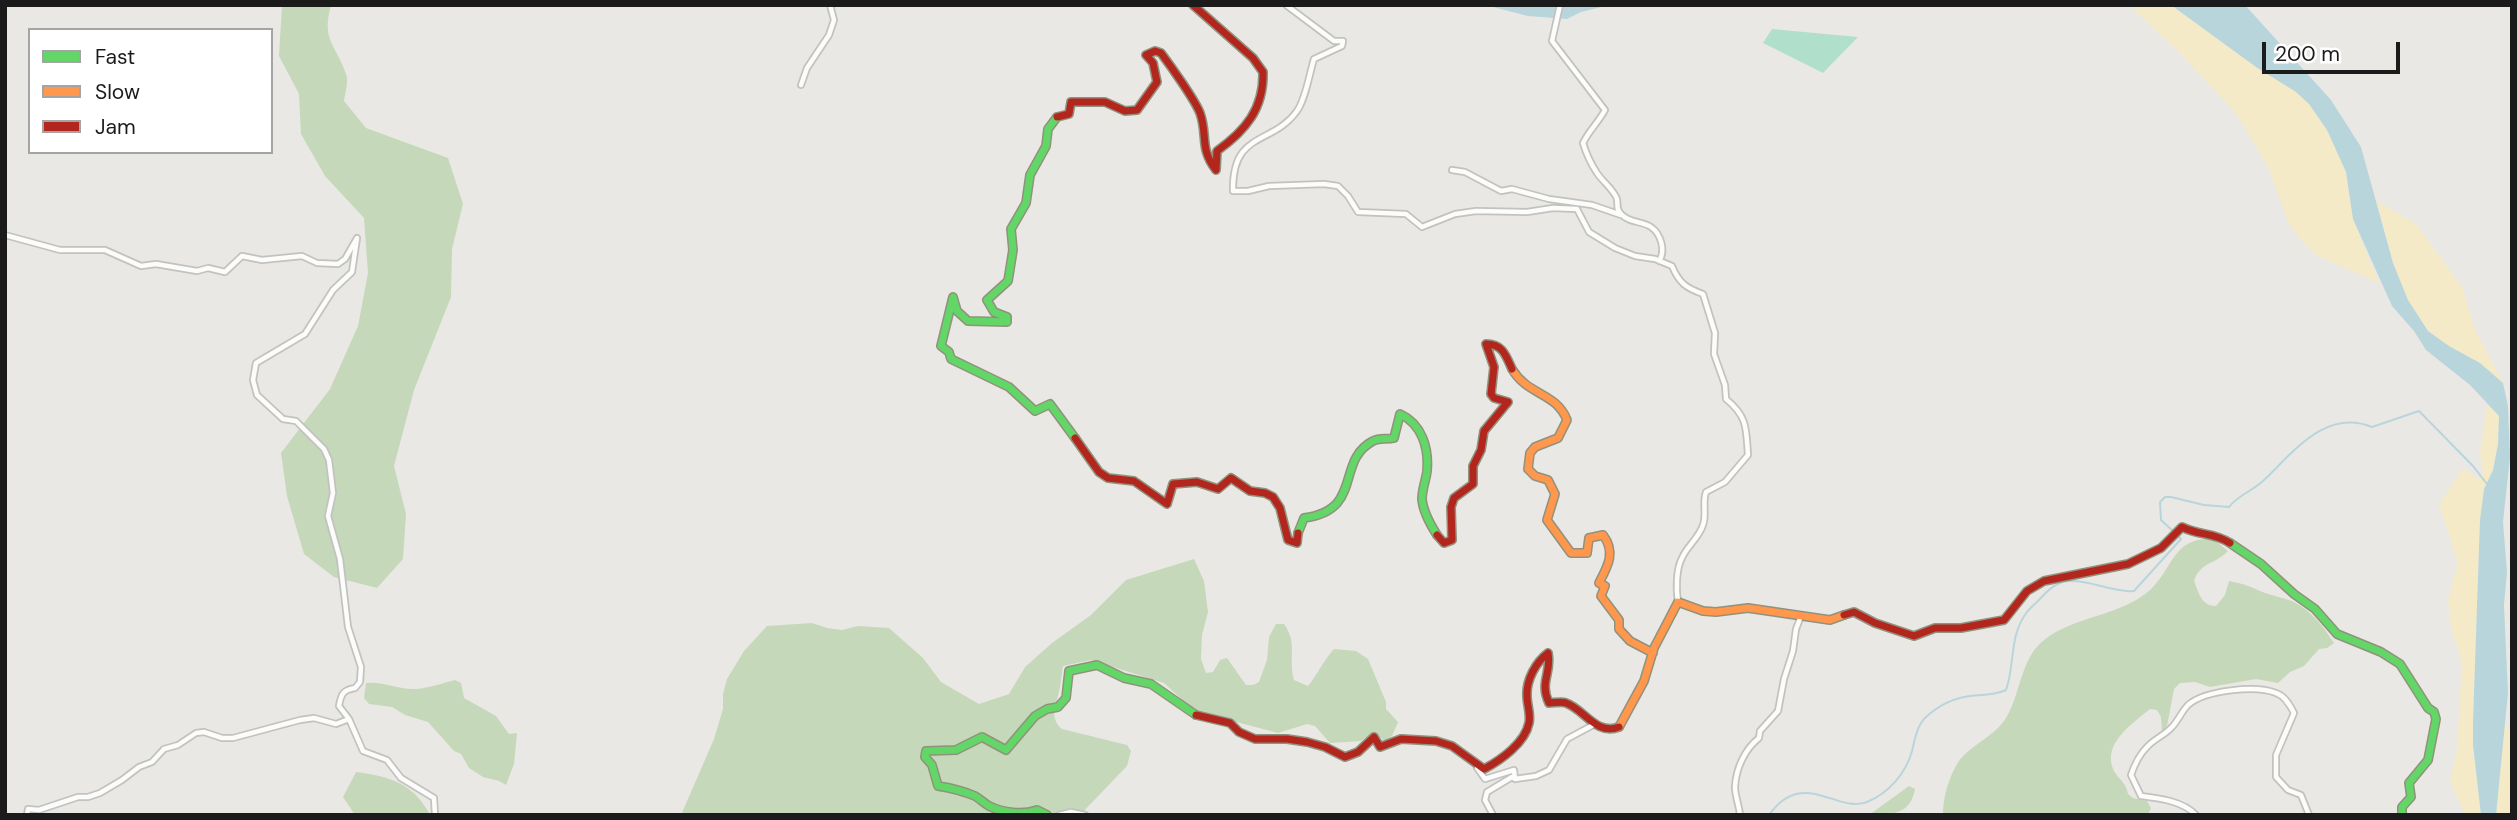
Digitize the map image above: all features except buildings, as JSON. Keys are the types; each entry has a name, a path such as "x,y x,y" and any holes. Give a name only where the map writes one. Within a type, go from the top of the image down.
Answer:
{"street":[{"path":"801,85 807,68 829,34 834,20 830,5"},
{"path":"1194,5 1206,13 1264,74 1252,122 1217,151 1216,170 1209,161 1203,143 1200,113 1167,61 1161,53 1155,51 1146,54 1153,63 1157,82 1137,111 1130,112 1104,102 1071,102 1069,114 1057,116 1048,129 1046,146 1030,175 1026,204 1011,229 1013,250 1008,281 987,300 997,315 1007,317 1007,322 968,321 957,311 953,297 941,346 949,352 951,359 1009,387 1035,411 1050,404 1099,472 1108,478 1133,481 1167,504 1173,484 1202,482 1218,489 1231,478 1234,479 1249,491 1267,494 1274,499 1280,508 1288,540 1294,544 1304,518 1328,513 1343,495 1357,456 1378,438 1394,438 1401,414 1414,423 1424,438 1428,459 1421,493 1424,508 1436,534 1444,543 1452,540 1451,507 1454,498 1473,484 1474,466 1481,450 1484,430 1508,402 1494,398 1491,394 1494,367 1486,344 1494,344 1505,351 1511,369 1519,379 1532,391 1556,401 1567,420 1558,438 1533,447 1529,452 1528,469 1535,476 1548,480 1555,494 1547,520 1556,527 1564,546 1571,553 1587,553 1589,538 1598,534 1607,539 1611,558 1610,565 1599,583 1605,586 1605,592 1601,596 1619,620 1619,629 1630,641 1653,653"},
{"path":"1286,5 1326,36 1334,41 1343,41 1342,46 1314,60 1298,110 1284,125 1263,135 1244,150 1233,171 1233,191 1324,184 1338,186 1358,212 1406,214 1422,227 1455,214 1476,211 1577,209 1589,232 1625,252 1672,266 1679,282 1703,294 1715,334 1714,354 1725,385 1726,399 1738,409 1746,425 1748,455 1725,482 1706,492 1703,528 1682,558 1677,586 1678,602 1653,653 1644,681 1618,729 1610,730 1595,724 1565,702 1549,704 1542,691 1544,676 1550,663 1548,653 1542,657 1527,681 1525,692 1529,713 1528,728 1499,761 1484,769 1477,767"},
{"path":"1560,5 1552,41 1605,110 1598,122 1591,126 1583,143 1597,174 1617,198 1617,208 1622,216"},
{"path":"1452,170 1465,172 1501,191 1512,189 1549,199 1592,205 1650,226 1662,244 1663,256 1659,261"},
{"path":"5,235 60,250 104,250 141,266 156,264 197,271 208,268 225,272 242,256 262,260 302,256 317,263 338,264 345,259 357,238 352,272 333,290 305,334 256,363 253,380 257,396 283,419 296,421 324,449 329,460 333,493 328,516 340,559 348,626 361,667 360,681 355,688 341,694 339,706 349,719 363,751 387,760 401,778 434,797 435,815"},
{"path":"1678,602 1703,611 1748,608 1830,620 1854,612 1875,623 1914,636 1935,628 1961,628 2004,620 2028,590 2044,581 2053,577 2128,564 2161,548 2182,527 2194,534 2216,534 2261,564 2315,609 2337,634 2381,652 2405,670 2422,700 2434,712 2436,719 2428,760 2409,783 2413,792 2412,798 2402,807 2403,815"},
{"path":"1740,815 1735,787 1739,769 1744,753 1759,738 1760,732 1777,711 1801,616"},
{"path":"1047,815 1037,810 1026,814 1000,809 989,806 977,797 938,786 932,765 925,757 926,751 956,750 982,737 1006,750 1033,718 1045,709 1058,707 1066,698 1069,671 1088,666 1097,666 1124,678 1152,684 1194,715 1230,723 1239,732 1255,739 1307,742 1345,757 1358,752 1374,737 1380,747 1402,738 1432,739 1453,746 1477,767 1485,779 1514,770 1514,779"},
{"path":"2196,815 2180,805 2140,796 2131,775 2135,765 2147,747 2164,735 2187,706 2201,697 2259,689 2278,693 2290,704 2294,713 2277,755 2276,777 2288,789 2301,795 2309,815"},
{"path":"27,815 28,809 39,810 100,793 139,767 152,762 164,749 178,745 196,733 233,738 314,718 336,724 349,719"},
{"path":"1493,815 1485,800 1487,792 1512,777 1536,776 1549,769 1567,739 1595,724"},
{"path":"1059,815 1071,812 1085,815"}],"green space":[{"path":"282,5 331,5 328,17 329,35 347,77 344,101 366,128 448,158 463,204 452,249 451,297 414,390 394,466 406,514 403,559 377,588 334,577 304,554 287,496 281,453 330,389 358,326 368,273 364,218 325,176 301,134 299,94 279,56"},
{"path":"1772,29 1858,37 1823,73 1763,43"},
{"path":"2212,538 2228,551 2200,570 2194,581 2207,604 2216,606 2225,595 2229,581 2244,585 2299,605 2316,619 2334,643 2319,649 2304,666 2290,672 2278,683 2256,679 2210,687 2195,682 2180,683 2174,689 2167,726 2162,732 2161,717 2157,710 2150,709 2127,728 2115,743 2111,761 2128,794 2147,801 2151,808 2148,815 1943,815 1947,789 1957,764 1967,752 2004,721 2036,648 2056,632 2138,599 2158,581 2181,549 2199,540"},
{"path":"1194,559 1204,581 1208,612 1202,635 1201,659 1206,673 1213,672 1220,660 1227,658 1246,685 1259,682 1267,660 1269,637 1276,624 1284,624 1291,638 1294,680 1308,686 1334,649 1356,651 1368,659 1386,702 1386,709 1398,722 1392,736 1385,741 1373,732 1361,741 1330,743 1315,726 1307,724 1278,733 1199,712 1164,683 1091,660 1063,666 1055,709 1056,721 1062,729 1127,745 1131,751 1127,766 1080,815 681,815 714,739 723,709 727,679 744,651 767,626 812,623 842,630 858,626 889,628 923,658 941,682 979,704 1009,694 1025,667 1052,643 1091,615 1126,580"},
{"path":"455,680 461,683 464,698 496,716 509,734 517,733 514,764 506,785 483,777 469,768 461,754 454,751 428,722 405,715 392,707 369,704 364,698 366,683 416,689"},
{"path":"356,772 389,779 408,788 424,804 430,815 355,815 343,797"},
{"path":"1909,786 1915,789 1913,798 1904,809 1892,814 1869,815"}],"sand":[{"path":"2129,5 2171,5 2256,67 2296,92 2309,104 2327,130 2346,172 2353,219 2379,283 2316,255 2299,237 2289,224 2268,167 2235,112 2177,50"},
{"path":"2377,201 2416,224 2462,287 2475,330 2503,383 2481,364 2439,340 2417,316 2408,302 2395,269"},
{"path":"2487,404 2499,416 2493,470 2484,489 2479,543 2473,745 2481,815 2465,815 2450,781 2457,751 2462,663 2451,627 2448,600 2458,563 2439,504 2463,469 2479,479 2483,473 2480,453"},
{"path":"2504,721 2512,738 2512,815 2496,815"}],"water":[{"path":"1485,5 1610,5 1581,12 1567,19 1528,16"},
{"path":"2171,5 2245,5 2331,100 2361,147 2393,263 2408,300 2428,331 2480,363 2503,383 2508,406 2510,457 2503,522 2507,572 2504,605 2508,693 2496,815 2481,815 2473,722 2480,520 2484,489 2493,470 2498,444 2499,416 2470,385 2426,350 2414,331 2392,306 2353,219 2346,172 2327,130 2309,104 2296,92 2256,67"}],"waterway":[{"path":"2174,532 2161,520 2160,502 2165,497 2229,507 2263,481 2311,436 2339,423 2372,427 2419,411 2487,484"},
{"path":"1769,815 1782,801 1794,794 1820,795 1856,804 1875,798 1896,781 1906,767 1918,728 1931,713 1958,699 2006,690 2017,630 2028,610 2049,590 2070,581 2134,591 2181,539 2178,536"}],"traffic: fast":[{"path":"1057,117 1048,129 1046,146 1030,175 1026,203 1011,229 1013,250 1008,281 987,300 994,312 1007,317 1007,322 968,321 957,311 953,297 941,346 949,352 951,359 1009,387 1035,411 1050,404 1075,438"},
{"path":"1298,533 1304,518 1323,513 1335,505 1362,450 1373,441 1394,438 1400,414 1419,430 1425,445 1427,471 1422,499 1425,513 1437,535"},
{"path":"2230,543 2261,564 2315,609 2337,634 2381,652 2400,664 2428,708 2434,712 2436,719 2428,760 2409,783 2411,797 2402,807 2402,815"},
{"path":"1047,815 1037,810 1019,813 1000,810 970,794 938,786 932,765 925,757 926,751 956,750 982,737 1006,750 1035,716 1047,709 1058,707 1066,698 1069,671 1097,665 1124,678 1151,684 1196,715"}],"traffic: slow":[{"path":"1512,369 1526,384 1556,404 1567,420 1558,438 1535,447 1530,453 1528,469 1535,476 1548,480 1555,494 1547,520 1571,553 1587,553 1589,538 1603,535 1610,553 1608,565 1599,583 1605,586 1601,596 1619,620 1619,629 1630,641 1653,653"},
{"path":"1619,727 1644,681 1654,648 1678,602 1703,611 1748,608 1830,620 1844,615"}],"traffic: jam":[{"path":"1057,117 1069,114 1071,102 1105,102 1125,111 1137,110 1157,82 1153,63 1146,55 1155,51 1161,53 1197,107 1207,155 1216,170 1217,151 1244,127 1256,108 1263,72 1253,58 1193,5"},
{"path":"1437,535 1444,543 1452,540 1451,507 1454,498 1473,484 1473,466 1481,450 1484,431 1508,402 1494,398 1491,394 1494,367 1486,344 1500,348 1512,369"},
{"path":"1075,438 1099,472 1108,478 1134,481 1167,504 1173,484 1197,482 1218,489 1231,478 1250,491 1273,497 1280,508 1288,540 1297,543 1298,533"},
{"path":"1844,615 1854,612 1875,623 1914,636 1935,628 1961,628 2004,620 2027,591 2044,581 2128,564 2161,548 2182,527 2230,543"},
{"path":"1196,715 1230,723 1239,732 1255,739 1307,742 1345,757 1358,752 1374,737 1380,747 1401,739 1436,741 1452,746 1484,769 1511,750 1527,730 1528,684 1536,666 1548,653 1545,689 1549,703 1560,702 1573,706 1604,728 1619,727"}]}
